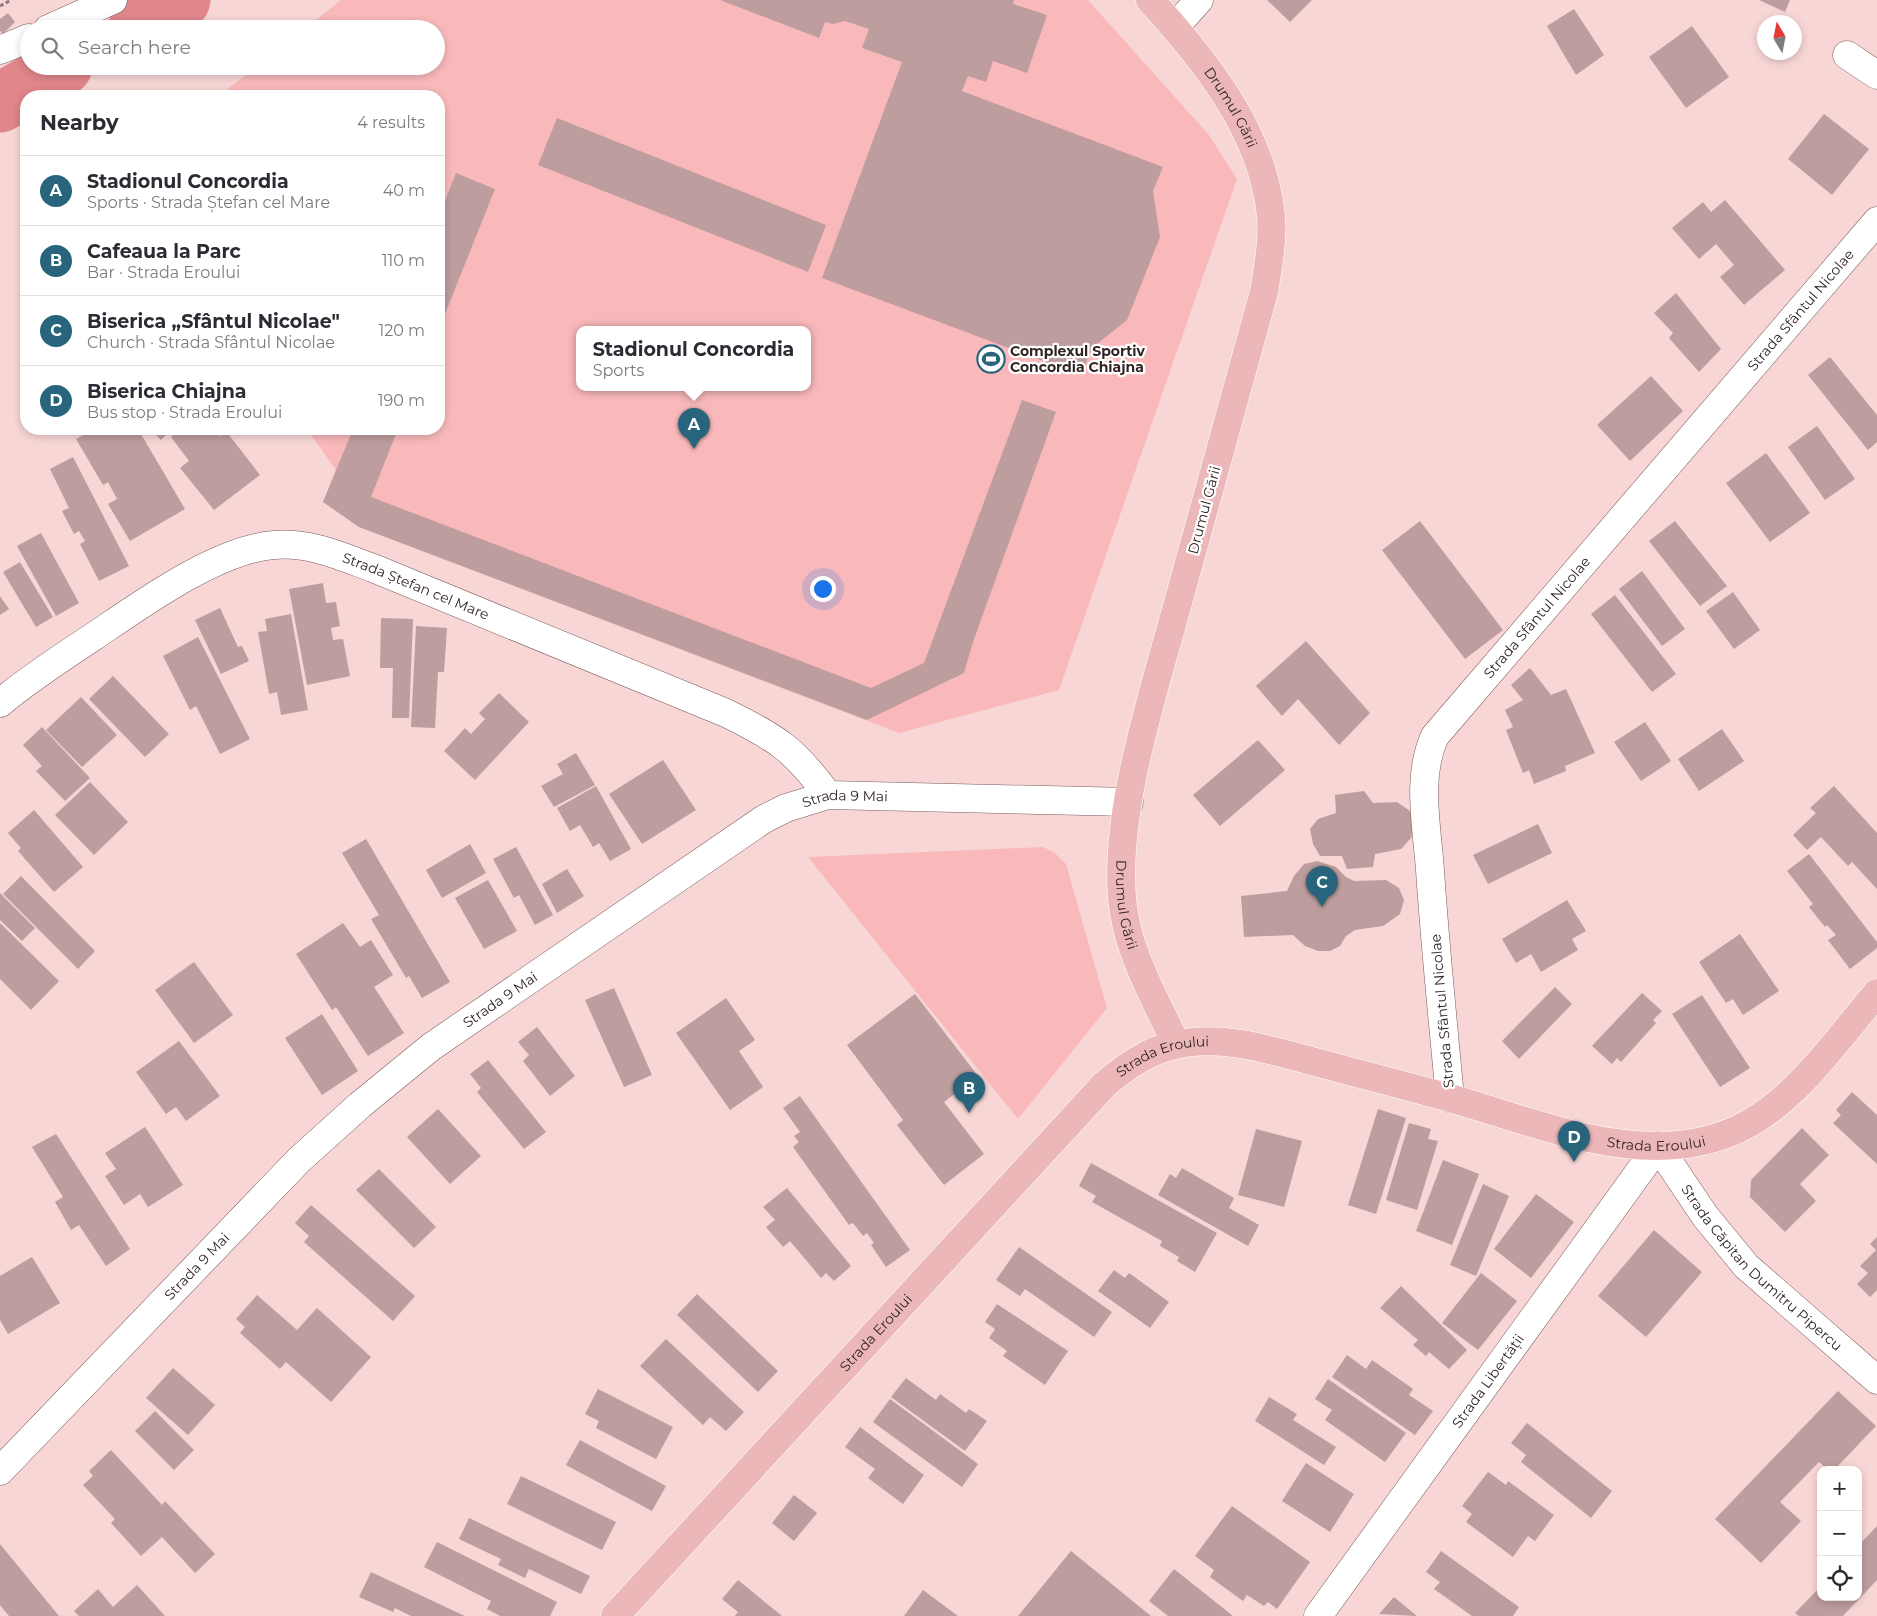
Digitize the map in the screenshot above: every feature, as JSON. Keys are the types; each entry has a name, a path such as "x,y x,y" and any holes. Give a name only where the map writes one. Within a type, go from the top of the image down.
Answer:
{"main road":[{"name":"Drumul Gării","path":"1150,0 1175,27 1225,96 1242,124 1257,156 1271,216 1270,254 1264,292 1153,694 1129,802 1121,870 1127,925 1142,971 1176,1044"},
{"name":"Strada Eroului","path":"615,1616 1105,1084 1143,1056 1176,1044 1200,1041 1228,1042 1267,1049 1605,1141 1658,1146 1688,1143 1720,1135 1747,1124 1778,1104 1817,1064 1877,993"}],"street":[{"path":"68,20 113,0"},
{"path":"1175,27 1199,0"},
{"path":"0,50 20,42"},
{"path":"1847,55 1877,75"},
{"name":"Strada Sfântul Nicolae","path":"1450,1098 1432,907 1425,790 1425,770 1428,752 1435,736 1877,221"},
{"name":"Strada Ștefan cel Mare","path":"0,702 130,612 216,561 250,548 295,544 330,552 373,568 726,713 765,732 788,748 806,765 828,794"},
{"name":"Strada 9 Mai","path":"0,1471 298,1160 368,1099 431,1047 741,834 786,808 828,794 1129,802"},
{"name":"Strada Căpitan Dumitru Pipercu","path":"1658,1146 1705,1216 1746,1266 1877,1380"},
{"name":"Strada Libertății","path":"1318,1616 1658,1146"}],"path":[{"path":"0,6 11,0"}],"shaded area":[{"name":"Complexul Sportiv Concordia Chiajna","path":"341,0 1088,0 1209,135 1237,179 1059,690 899,733 359,527 323,502 336,470 311,435 445,435 445,90 227,90 246,75 445,75 445,20 316,20"},
{"path":"1043,847 1055,853 1066,864 1107,1008 1018,1119 808,857"}],"building":[{"path":"720,0 1014,0 1013,4 1047,15 1027,73 993,61 986,82 968,76 962,91 1163,167 1153,191 1160,237 1127,320 1092,348 1081,375 822,278 902,62 862,48 869,29 845,21 833,24 825,22 819,38"},
{"path":"1267,0 1312,0 1290,22"},
{"path":"1759,0 1790,0 1785,12"},
{"path":"1574,9 1604,55 1576,75 1547,26"},
{"path":"8,13 15,22 3,34 0,31 0,19"},
{"path":"1692,26 1729,77 1686,108 1649,57"},
{"path":"1824,114 1869,149 1832,195 1788,159"},
{"path":"557,118 826,225 808,272 538,165"},
{"path":"456,173 495,189 445,314 445,201"},
{"path":"1725,200 1785,270 1744,305 1720,277 1734,265 1716,244 1699,259 1672,228 1703,202 1711,212"},
{"path":"1676,293 1721,349 1699,372 1669,338 1673,333 1654,313"},
{"path":"1830,357 1877,415 1877,442 1868,450 1808,375"},
{"path":"1651,376 1683,411 1630,461 1597,425"},
{"path":"1022,400 1056,412 973,642 964,673 867,720 359,527 323,502 351,435 396,435 371,497 871,688 924,663"},
{"path":"1817,426 1855,479 1825,500 1788,447"},
{"path":"83,435 142,435 185,509 130,541 108,504 117,499 108,482 103,485 76,439"},
{"path":"156,435 166,435 161,440"},
{"path":"174,435 229,435 260,475 214,510 180,468 189,461 171,437"},
{"path":"1766,453 1810,513 1770,542 1726,483"},
{"path":"73,457 129,566 99,581 80,544 85,541 79,531 74,534 62,511 69,508 50,469"},
{"path":"1420,521 1503,630 1465,659 1382,550"},
{"path":"1675,521 1727,586 1700,606 1649,541"},
{"path":"41,533 79,603 56,616 17,546"},
{"path":"20,562 53,617 36,627 3,572"},
{"path":"1642,571 1685,629 1662,646 1619,589"},
{"path":"323,583 326,603 336,602 340,626 331,628 333,640 343,639 350,676 307,685 289,589"},
{"path":"1733,592 1760,630 1734,649 1706,611"},
{"path":"1615,595 1676,674 1652,692 1591,614"},
{"path":"0,596 9,609 0,615"},
{"path":"220,608 238,647 242,646 249,661 221,674 195,620"},
{"path":"291,614 308,710 281,715 277,692 269,694 258,632 267,631 265,619"},
{"path":"381,618 413,619 409,718 392,718 393,668 380,668"},
{"path":"416,626 447,628 444,672 438,672 435,728 411,727"},
{"path":"198,637 250,739 220,754 196,706 190,710 163,656"},
{"path":"1306,641 1370,713 1339,745 1298,699 1282,716 1256,686"},
{"path":"1530,668 1551,695 1566,689 1595,753 1565,766 1566,771 1534,784 1529,770 1523,773 1506,730 1513,727 1505,710 1523,700 1511,685"},
{"path":"113,676 169,734 145,757 89,699"},
{"path":"499,693 529,722 475,780 444,751 465,728 471,734 485,719 479,713"},
{"path":"81,697 117,735 82,767 46,730"},
{"path":"1645,722 1671,761 1641,781 1614,742"},
{"path":"42,727 90,778 65,801 36,771 42,766 23,745"},
{"path":"1722,729 1744,761 1699,791 1678,759"},
{"path":"1258,740 1285,770 1220,826 1193,795"},
{"path":"576,753 595,785 554,807 541,786 563,774 557,764"},
{"path":"663,760 696,810 642,844 609,794"},
{"path":"90,782 128,822 94,855 55,815"},
{"path":"596,786 631,849 610,861 599,843 593,847 580,825 570,831 557,808"},
{"path":"1834,786 1877,833 1877,889 1852,862 1848,866 1821,837 1807,850 1793,835 1816,813 1810,808"},
{"path":"1364,791 1373,803 1397,802 1410,811 1414,824 1411,838 1401,849 1375,854 1373,867 1347,869 1342,856 1320,856 1313,844 1310,829 1318,819 1336,813 1335,795"},
{"path":"34,810 83,867 54,892 18,851 21,848 8,833"},
{"path":"1538,824 1552,853 1488,884 1473,855"},
{"path":"366,839 450,982 422,998 409,976 406,978 371,919 379,915 342,853"},
{"path":"470,844 486,873 442,898 426,870"},
{"path":"516,847 553,915 535,925 519,895 514,898 493,859"},
{"path":"1809,854 1877,942 1877,948 1850,969 1828,940 1836,935 1827,925 1825,927 1809,907 1813,904 1787,871"},
{"path":"1317,861 1336,867 1346,877 1354,881 1386,880 1399,888 1404,900 1400,914 1383,926 1355,930 1346,936 1340,946 1330,951 1318,951 1305,946 1293,935 1244,937 1241,896 1287,891 1294,876 1304,864"},
{"path":"567,869 584,896 557,913 542,884"},
{"path":"21,876 95,951 78,969 3,894"},
{"path":"488,880 517,931 484,949 455,898"},
{"path":"0,893 35,928 22,941 0,920"},
{"path":"1567,900 1586,931 1572,939 1578,950 1541,972 1531,954 1516,963 1502,939"},
{"path":"0,923 59,981 31,1010 0,979"},
{"path":"343,923 360,947 371,940 393,975 374,987 404,1033 368,1056 336,1007 332,1010 296,954"},
{"path":"1740,934 1779,991 1743,1015 1733,999 1726,1003 1699,962"},
{"path":"194,962 233,1015 194,1043 155,990"},
{"path":"1555,987 1572,1004 1519,1059 1502,1041"},
{"path":"614,988 652,1075 624,1087 585,1000"},
{"path":"1642,993 1662,1011 1653,1020 1656,1023 1621,1062 1617,1058 1612,1064 1592,1046"},
{"path":"915,994 978,1076 944,1102 984,1154 944,1185 897,1125 903,1120 847,1045"},
{"path":"1702,995 1750,1068 1720,1087 1672,1014"},
{"path":"726,998 755,1040 739,1051 763,1087 730,1110 676,1033"},
{"path":"322,1014 358,1071 322,1095 285,1038"},
{"path":"537,1027 575,1076 550,1096 523,1061 529,1055 518,1042"},
{"path":"179,1041 220,1096 186,1121 176,1107 166,1114 136,1072"},
{"path":"488,1060 546,1132 524,1149 477,1092 481,1088 470,1074"},
{"path":"1852,1092 1877,1115 1877,1164 1833,1123 1841,1115 1836,1110"},
{"path":"800,1096 910,1250 886,1267 871,1245 874,1243 867,1233 863,1236 853,1223 849,1225 793,1147 799,1142 794,1136 800,1132 783,1108"},
{"path":"438,1109 481,1156 450,1184 407,1137"},
{"path":"1378,1109 1406,1118 1376,1214 1348,1205"},
{"path":"1409,1123 1431,1129 1428,1139 1438,1141 1417,1210 1386,1200"},
{"path":"145,1127 183,1185 148,1207 140,1194 124,1205 105,1176 116,1169 105,1153"},
{"path":"1802,1128 1829,1155 1800,1184 1816,1201 1785,1232 1750,1197 1751,1180"},
{"path":"1256,1129 1302,1141 1284,1207 1238,1195"},
{"path":"56,1134 130,1249 106,1266 79,1225 71,1230 55,1202 63,1197 32,1147"},
{"path":"1443,1160 1479,1174 1452,1245 1416,1231"},
{"path":"1091,1163 1217,1233 1195,1272 1177,1261 1179,1257 1160,1246 1162,1241 1092,1202 1096,1196 1079,1186"},
{"path":"1182,1168 1234,1198 1229,1208 1259,1225 1248,1246 1158,1195 1170,1174 1176,1178"},
{"path":"379,1169 436,1227 414,1248 356,1190"},
{"path":"1483,1184 1509,1196 1476,1276 1450,1265"},
{"path":"787,1188 851,1266 834,1281 826,1273 821,1278 790,1241 783,1247 766,1227 775,1220 763,1207"},
{"path":"1536,1194 1574,1222 1531,1278 1494,1249"},
{"path":"311,1205 415,1296 393,1321 304,1242 309,1236 295,1223"},
{"path":"1654,1230 1702,1272 1646,1337 1598,1296"},
{"path":"1877,1237 1877,1290 1870,1297 1857,1284 1868,1273 1860,1266 1876,1250 1870,1244"},
{"path":"1019,1247 1112,1312 1094,1337 1025,1289 1020,1296 996,1280"},
{"path":"32,1257 60,1303 8,1334 0,1320 0,1276"},
{"path":"1114,1270 1125,1278 1129,1273 1169,1302 1150,1328 1098,1291"},
{"path":"1481,1273 1517,1301 1478,1350 1442,1323"},
{"path":"1401,1286 1467,1350 1449,1369 1429,1352 1426,1356 1413,1345 1418,1340 1380,1308"},
{"path":"697,1294 778,1371 758,1392 677,1315"},
{"path":"257,1295 297,1330 317,1308 371,1357 331,1402 286,1362 280,1369 240,1333 245,1327 236,1319"},
{"path":"997,1304 1068,1351 1045,1385 1003,1356 1007,1351 989,1338 995,1329 985,1322"},
{"path":"666,1339 744,1412 726,1431 710,1417 703,1425 640,1366"},
{"path":"1347,1355 1366,1369 1372,1360 1413,1389 1409,1395 1433,1411 1415,1435 1332,1377"},
{"path":"173,1368 215,1405 188,1435 146,1398"},
{"path":"906,1378 936,1400 940,1394 966,1413 969,1409 987,1421 965,1451 891,1397"},
{"path":"1328,1379 1406,1433 1385,1462 1325,1420 1332,1410 1315,1399"},
{"path":"598,1389 673,1427 656,1459 596,1428 599,1421 585,1414"},
{"path":"1838,1391 1876,1426 1838,1466 1824,1466 1819,1462 1780,1502 1801,1521 1761,1563 1715,1519"},
{"path":"1269,1397 1297,1414 1293,1420 1336,1447 1324,1465 1255,1421"},
{"path":"890,1399 978,1464 962,1487 873,1422"},
{"path":"155,1411 194,1450 174,1470 135,1431"},
{"path":"1527,1423 1612,1491 1591,1518 1521,1462 1526,1455 1511,1443"},
{"path":"860,1427 924,1475 903,1504 868,1478 875,1469 845,1447"},
{"path":"580,1440 666,1486 652,1511 566,1465"},
{"path":"111,1450 162,1505 165,1501 215,1554 195,1573 162,1537 141,1556 111,1523 115,1519 83,1485 93,1476 89,1471"},
{"path":"1306,1463 1354,1494 1330,1532 1282,1501"},
{"path":"1488,1472 1506,1485 1508,1481 1554,1515 1535,1541 1528,1536 1513,1557 1466,1522 1472,1514 1462,1506"},
{"path":"521,1476 616,1522 602,1550 507,1504"},
{"path":"794,1495 817,1513 794,1541 772,1523"},
{"path":"1232,1506 1310,1562 1277,1609 1268,1602 1264,1606 1247,1595 1243,1601 1210,1577 1214,1570 1195,1556"},
{"path":"469,1518 590,1576 581,1594 529,1569 525,1578 498,1565 501,1559 459,1539"},
{"path":"1877,1526 1877,1580 1862,1596 1862,1556 1862,1542"},
{"path":"437,1542 557,1602 550,1616 500,1616 487,1609 491,1601 424,1567"},
{"path":"0,1544 59,1616 9,1616 0,1605"},
{"path":"1071,1551 1151,1616 1018,1616"},
{"path":"1441,1551 1519,1607 1513,1616 1472,1616 1434,1589 1440,1582 1426,1572"},
{"path":"1174,1569 1233,1616 1168,1616 1149,1601"},
{"path":"371,1572 465,1616 411,1616 395,1608 393,1612 359,1597"},
{"path":"738,1580 782,1616 735,1616 738,1612 722,1599"},
{"path":"137,1585 165,1616 79,1616 74,1611 98,1589 113,1607"},
{"path":"923,1590 958,1616 904,1616"},
{"path":"1817,1590 1817,1601 1857,1601 1843,1616 1799,1616 1795,1613"},
{"path":"1394,1597 1417,1616 1379,1614"}],"waterway":[{"path":"154,20 181,0"},
{"path":"22,90 48,75"},
{"path":"0,103 20,91"}],"place":[{"name":"Complexul Sportiv Concordia Chiajna","path":"991,359"},
{"name":"Stadionul Concordia","path":"694,449"},
{"name":"Biserica „Sfântul Nicolae\"","path":"1322,907"},
{"name":"Cafeaua la Parc","path":"969,1113"},
{"name":"Biserica Chiajna","path":"1574,1162"}]}
